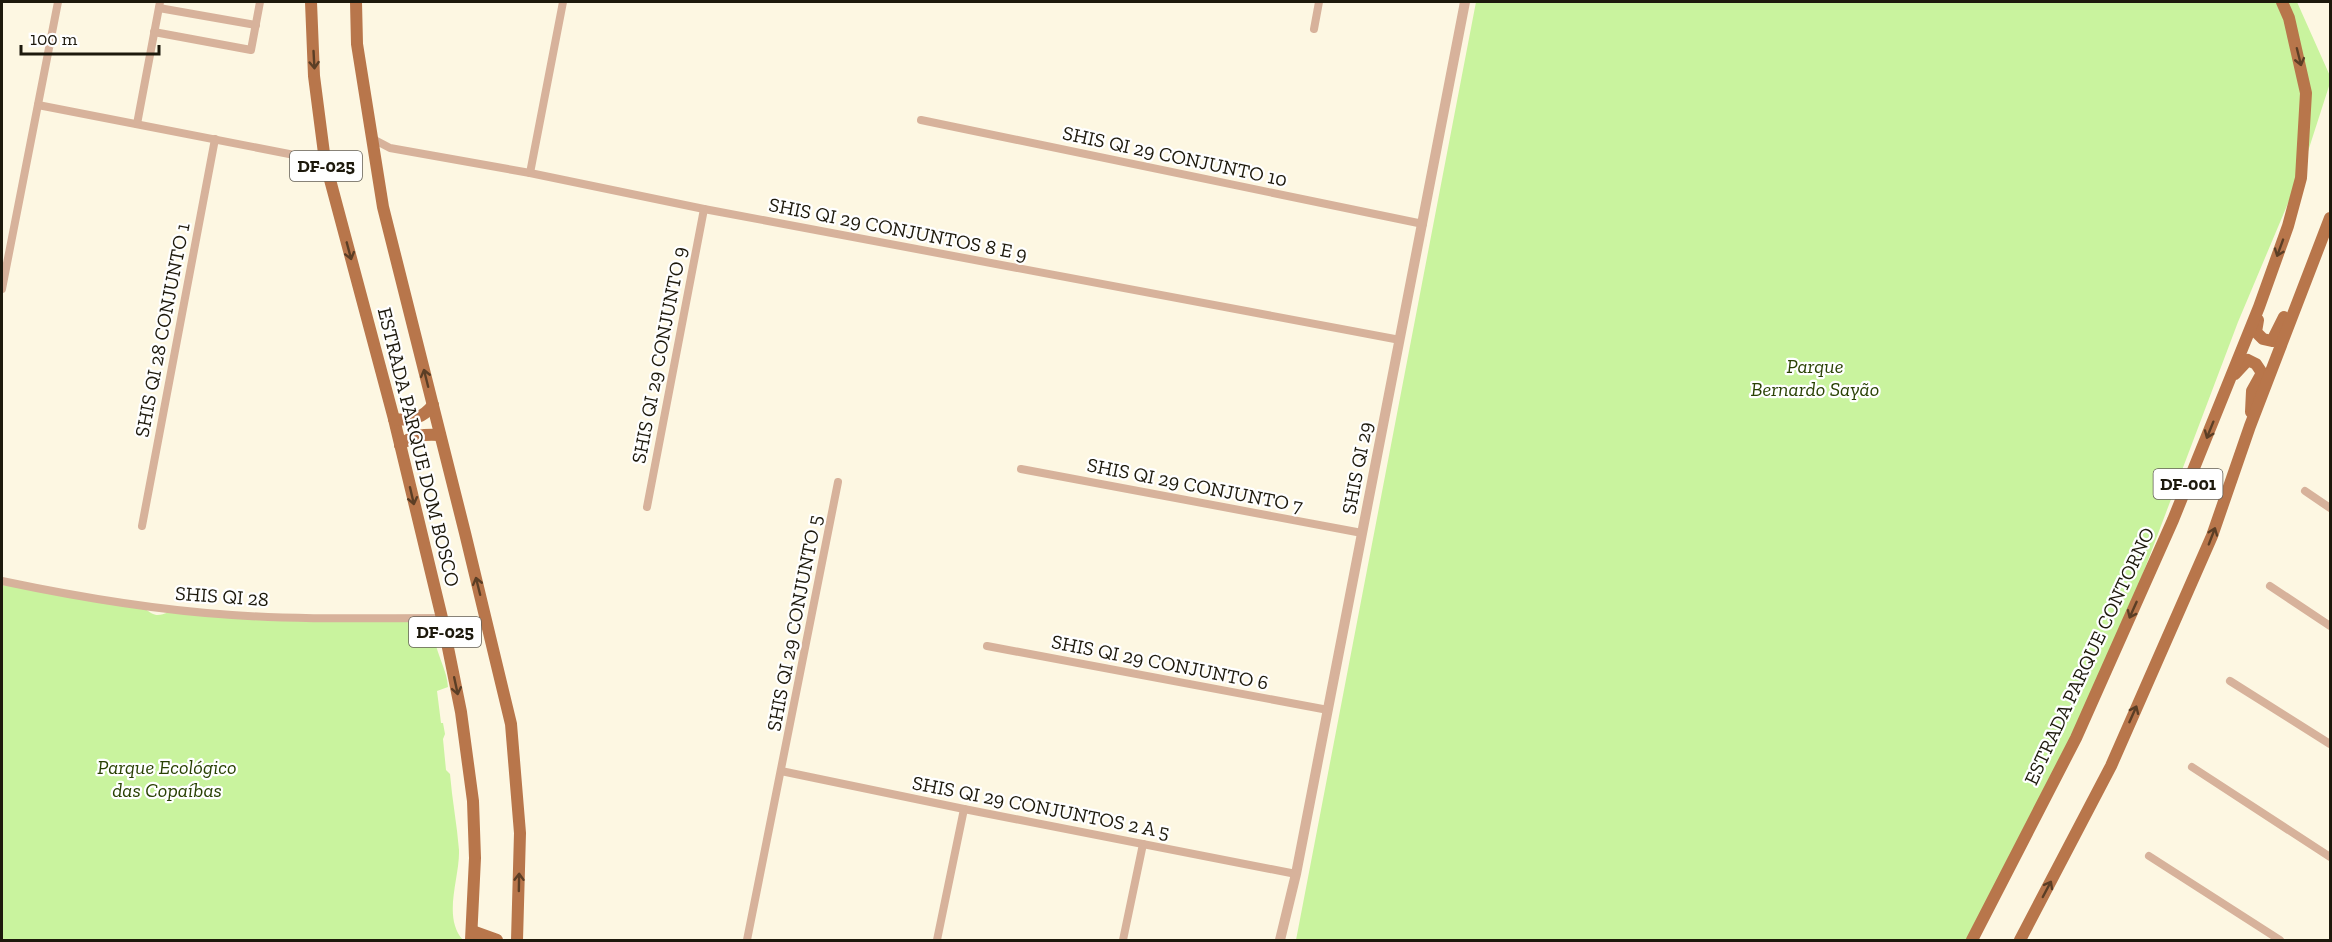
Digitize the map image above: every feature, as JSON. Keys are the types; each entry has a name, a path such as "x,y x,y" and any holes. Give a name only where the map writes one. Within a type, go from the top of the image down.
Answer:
{"main road":[{"name":"ESTRADA PARQUE DOM BOSCO","path":"311,2 314,76 325,161 394,419 462,712 472,801 475,858 471,936"},
{"name":"ESTRADA PARQUE DOM BOSCO","path":"356,2 357,44 370,137 383,207 511,724 520,833 517,940"},
{"name":"ESTRADA PARQUE CONTORNO","path":"1972,940 2076,738 2173,520 2259,307 2288,226 2301,178 2306,93 2289,18 2283,2"},
{"name":"DF-001","path":"2020,940 2120,744 2212,536 2250,426 2331,218"},
{"path":"2259,307 2256,332 2263,339 2272,341 2314,260"},
{"path":"2227,387 2234,375 2248,360 2256,364 2262,373 2252,391 2250,426"},
{"path":"394,419 408,421 420,417 433,405"},
{"path":"400,445 422,434 440,435"},
{"path":"471,936 497,940"}],"street":[{"path":"2,289 58,2"},
{"path":"154,33 251,50 260,2"},
{"path":"530,173 563,2"},
{"path":"1314,29 1319,2"},
{"name":"SHIS QI 29","path":"1280,940 1296,874 1465,2"},
{"path":"136,124 160,4 256,25"},
{"path":"38,105 325,161"},
{"name":"SHIS QI 29 CONJUNTO 10","path":"921,120 1423,224"},
{"name":"SHIS QI 29 CONJUNTOS 8 E 9","path":"370,137 390,148 1400,340"},
{"name":"SHIS QI 28 CONJUNTO 1","path":"142,526 215,140"},
{"path":"374,157 390,148"},
{"name":"SHIS QI 29 CONJUNTO 9","path":"647,507 704,209"},
{"name":"SHIS QI 29 CONJUNTO 7","path":"1022,469 1362,533"},
{"name":"SHIS QI 29 CONJUNTO 5","path":"747,940 838,482"},
{"path":"2305,491 2331,508"},
{"name":"SHIS QI 28","path":"2,581 126,604 235,615 322,619 442,618"},
{"path":"2270,586 2331,626"},
{"name":"SHIS QI 29 CONJUNTO 6","path":"987,646 1328,710"},
{"path":"2230,681 2331,744"},
{"path":"2192,767 2331,857"},
{"name":"SHIS QI 29 CONJUNTOS 2 A 5","path":"781,771 1296,874"},
{"path":"937,940 964,809"},
{"path":"1123,940 1143,844"},
{"path":"2150,856 2280,940"}],"green space":[{"name":"Parque Bernardo Sayão","path":"1476,2 2297,2 2330,76 2330,83 2302,170 2238,322 2105,674 1969,940 1296,940"},
{"name":"Parque Ecológico das Copaíbas","path":"2,585 144,608 156,615 169,612 407,621 422,625 430,631 445,671 448,687 437,691 441,723 443,723 445,734 443,739 446,770 450,774 459,850 454,920 463,940 2,940"}]}
